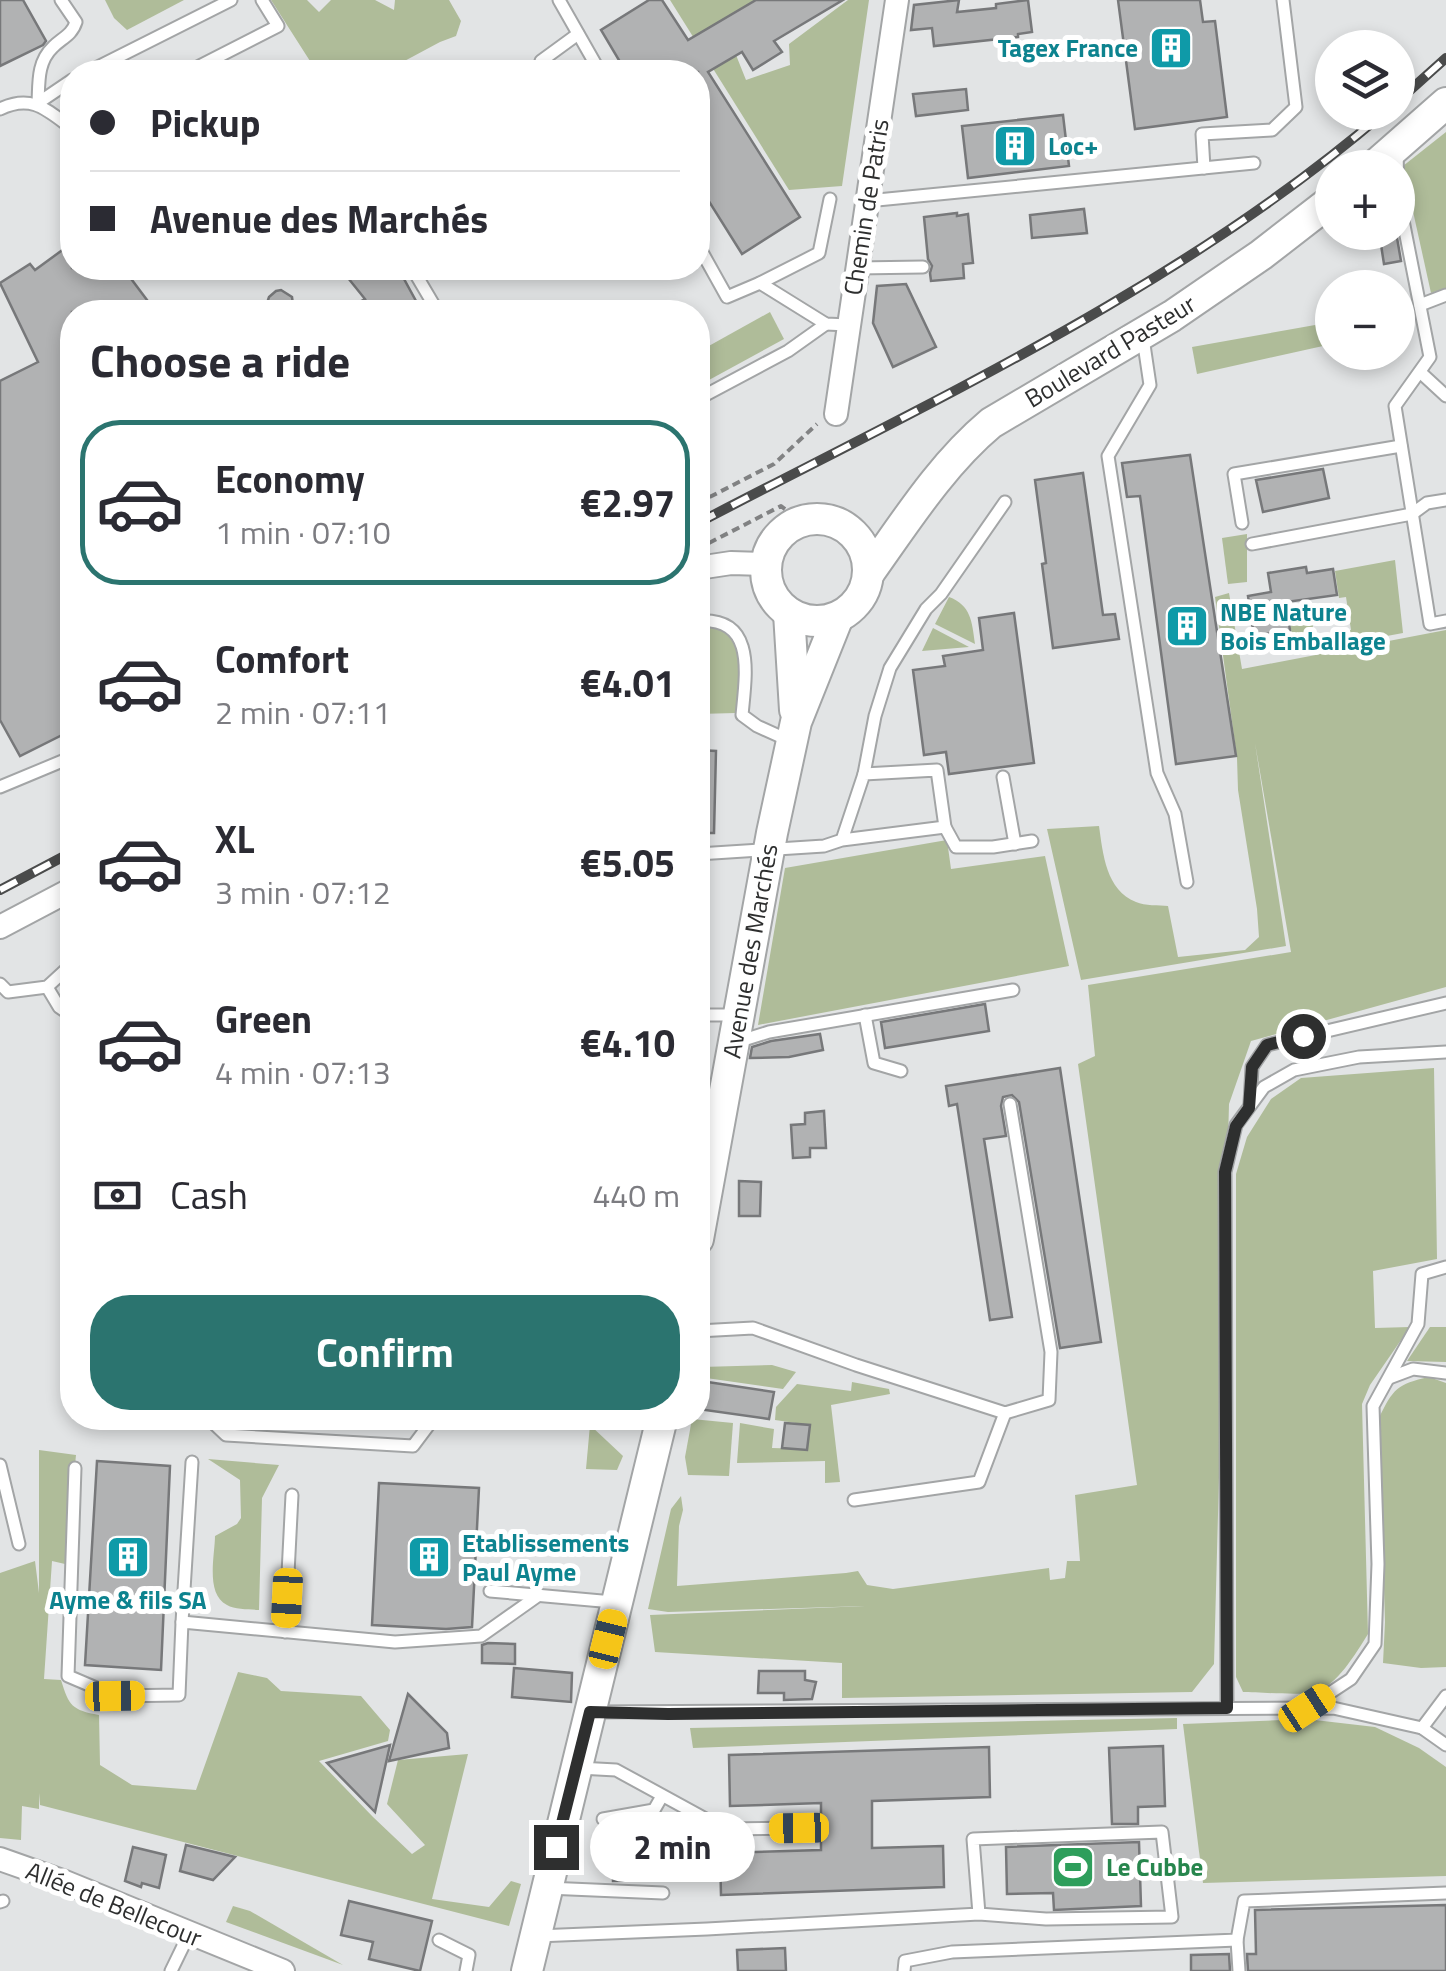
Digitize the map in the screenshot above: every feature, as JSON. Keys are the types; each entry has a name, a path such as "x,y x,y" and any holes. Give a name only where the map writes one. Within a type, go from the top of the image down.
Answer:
{"street":[{"name":"Chemin de Patris","path":"836,414 837,324 857,268 897,0"},
{"path":"1392,150 1446,103"},
{"name":"Boulevard Pasteur","path":"869,573 951,462 991,423 1142,334 1249,263 1315,213"},
{"path":"829,519 854,533 868,558 869,573 860,599 838,617 822,621 804,620 788,613 770,592 766,578 769,550 776,538 800,521 829,519"},
{"path":"854,533 881,530 906,521"},
{"path":"710,566 766,564"},
{"name":"Avenue des Marchés","path":"788,613 794,732"},
{"name":"Avenue des Marchés","path":"710,1173 768,851 794,732 838,617"},
{"path":"0,927 60,895"},
{"path":"527,1971 659,1430"},
{"name":"Allée de Bellecour","path":"0,1859 283,1971"}],"lane":[{"path":"38,103 40,66 76,22 61,0"},
{"path":"112,60 231,0"},
{"path":"211,60 278,26 262,0"},
{"path":"559,0 593,60"},
{"path":"1204,168 1202,134 1272,130 1296,107 1283,0"},
{"path":"542,60 578,34"},
{"path":"0,108 11,103 38,103 60,88"},
{"path":"38,103 60,120"},
{"path":"1397,146 1398,195 1430,357 1395,406 1430,624 1446,621"},
{"path":"867,202 1254,163"},
{"path":"710,267 727,297 819,253 830,199"},
{"path":"857,268 923,267"},
{"path":"760,283 837,324"},
{"path":"1420,305 1446,295"},
{"path":"710,394 837,324"},
{"path":"1142,334 1150,384 1108,456 1158,773 1176,814 1188,882"},
{"path":"1420,372 1446,396"},
{"path":"1242,523 1234,474 1401,446"},
{"path":"1252,544 1412,514 1427,503 1446,500"},
{"path":"842,840 864,774 875,716 890,668 926,609 1006,502"},
{"path":"710,620 734,628 742,645 746,680 742,715 756,726 794,732"},
{"path":"0,787 60,762"},
{"path":"864,774 937,770 945,827 956,846 993,847 1032,841"},
{"path":"1004,777 1015,844"},
{"path":"710,853 824,846 842,840 945,827"},
{"path":"0,984 8,992 46,988 60,975"},
{"path":"46,988 60,1009"},
{"path":"710,1019 736,1029 769,1032 1013,990"},
{"path":"1249,1108 1252,1067 1267,1045 1446,1003"},
{"path":"865,1015 874,1063 901,1071"},
{"path":"1227,1708 1225,1172 1236,1126 1264,1087 1294,1070 1360,1057 1446,1052"},
{"path":"710,1330 753,1328 1005,1414 1048,1400 1051,1352 1010,1104"},
{"path":"1307,1708 1351,1680 1375,1644 1378,1564 1373,1406 1418,1324 1422,1274 1446,1267"},
{"path":"1389,1378 1414,1369 1446,1373"},
{"path":"854,1500 979,1482 1005,1414"},
{"path":"221,1430 226,1435 414,1446 425,1430"},
{"path":"75,1468 68,1676 115,1696 179,1694 192,1462"},
{"path":"0,1464 19,1544"},
{"path":"285,1632 292,1495"},
{"path":"490,1591 617,1602"},
{"path":"182,1622 394,1642 481,1636 539,1596"},
{"path":"1422,1728 1446,1696"},
{"path":"590,1712 1333,1708 1422,1728 1446,1745"},
{"path":"575,1768 616,1770 724,1830 799,1828"},
{"path":"603,1819 654,1810 662,1796"},
{"path":"536,1936 979,1914 1046,1920 1172,1917 1162,1832 972,1840 979,1914"},
{"path":"547,1888 663,1894"},
{"path":"1239,1971 1237,1940 1244,1901 1446,1893"},
{"path":"171,1971 189,1934"},
{"path":"439,1940 469,1954 466,1971"},
{"path":"904,1971 905,1961 952,1952 1237,1940"}],"path":[{"path":"710,498 774,464 816,424 836,414"},
{"path":"710,543 781,506 800,521"}],"green space":[{"path":"105,0 184,0 127,30 114,18"},
{"path":"271,0 307,0 319,12 331,0 375,0 394,10 395,0 449,0 461,21 456,36 406,60 309,60"},
{"path":"670,0 781,0 736,55 746,80 790,65 789,44 848,0 869,0 842,186 789,190"},
{"path":"1446,132 1446,288 1431,293 1415,220 1415,157"},
{"path":"770,312 784,339 710,379 710,345"},
{"path":"1315,325 1315,348 1197,374 1192,347"},
{"path":"1247,534 1247,582 1228,584 1222,538"},
{"path":"1395,560 1403,633 1295,653 1288,610 1310,606 1314,635 1351,630 1346,597 1339,598 1335,571"},
{"path":"1229,593 1242,669 1446,630 1446,987 1251,1041 1229,1104 1214,1664 1192,1692 842,1698 842,1663 655,1652 650,1615 865,1606 668,1612 648,1609 671,1509 681,1496 677,1586 858,1571 867,1585 893,1589 1049,1568 1050,1580 1065,1578 1067,1561 1080,1561 1075,1495 1137,1485 1078,1064 1095,1056 1088,985 1291,952 1255,743 1286,946 1081,980 1047,829 1099,826 1108,870 1118,889 1140,903 1168,906 1178,957 1245,950 1259,937 1215,597"},
{"path":"949,597 966,610 975,644 935,624"},
{"path":"710,627 726,632 735,643 741,688 736,713 710,714"},
{"path":"933,628 969,647 922,651"},
{"path":"947,840 951,869 1045,856 1069,966 758,1025 785,868"},
{"path":"1434,1068 1437,1259 1373,1271 1375,1328 1410,1327 1370,1385 1362,1404 1368,1634 1345,1668 1323,1689 1300,1694 1243,1692 1236,1677 1236,1174 1247,1137 1271,1099 1301,1078"},
{"path":"1430,1327 1446,1327 1446,1362 1407,1361"},
{"path":"772,1365 796,1372 783,1389 710,1379 710,1367"},
{"path":"1429,1377 1446,1383 1446,1667 1421,1668 1383,1663 1379,1418 1397,1389"},
{"path":"852,1382 889,1389 890,1394 831,1405 840,1482 825,1483 825,1461 737,1463 740,1423 774,1429 772,1448 807,1449 810,1425 775,1420 776,1407 797,1384 851,1391"},
{"path":"710,1421 733,1423 729,1476 688,1475 685,1457 690,1430 710,1430"},
{"path":"590,1430 595,1430 623,1456 617,1470 586,1469"},
{"path":"39,1450 76,1455 65,1564 52,1561 44,1679 61,1680 73,1705 99,1715 100,1765 132,1785 196,1790 238,1672 267,1678 281,1691 361,1696 390,1730 388,1741 319,1761 412,1854 425,1845 387,1804 398,1760 468,1754 432,1899 489,1907 511,1881 521,1884 509,1926 40,1805 39,1793 39,1809 22,1806 21,1840 0,1838 0,1573 35,1561 39,1593"},
{"path":"208,1459 279,1465 262,1498 259,1610 230,1607 216,1592 215,1536 241,1518 240,1480"},
{"path":"1177,1718 1177,1729 693,1748 690,1728"},
{"path":"1306,1719 1375,1727 1419,1748 1446,1767 1446,1876 1203,1883 1183,1724"},
{"path":"233,1906 250,1911 343,1965 226,1922"}],"building":[{"path":"0,0 23,0 46,41 0,66"},
{"path":"649,0 662,0 688,40 756,0 843,0 774,41 782,52 753,70 742,52 710,71 710,60 619,60 601,30"},
{"path":"959,0 957,12 1028,0 1032,32 934,46 932,28 911,30 914,5"},
{"name":"Tagex France","path":"1118,0 1200,0 1203,22 1215,21 1227,117 1135,129"},
{"path":"710,75 800,217 742,254 710,203"},
{"path":"966,89 968,110 916,116 913,94"},
{"name":"Loc+","path":"1063,115 1069,166 968,178 962,126"},
{"path":"1084,209 1087,233 1032,238 1030,215"},
{"path":"968,214 973,263 963,264 964,278 931,281 924,217"},
{"path":"1382,250 1399,250 1401,261 1384,264"},
{"path":"60,252 60,280 132,280 147,300 60,300 60,736 20,756 0,720 0,381 38,362 0,283 30,264 35,270"},
{"path":"350,280 405,280 415,300 363,300"},
{"path":"906,284 936,347 893,367 873,323 877,286"},
{"path":"281,290 292,300 268,300"},
{"name":"NBE Nature Bois Emballage","path":"1190,455 1236,756 1176,764 1140,496 1127,497 1122,463"},
{"path":"1323,469 1329,498 1263,512 1256,480"},
{"path":"1083,473 1103,615 1115,614 1119,639 1053,648 1035,480"},
{"path":"1306,567 1307,573 1333,569 1337,595 1286,602 1290,630 1254,636 1248,596 1271,592 1268,573"},
{"path":"1014,613 1034,763 949,774 946,752 924,755 913,670 945,666 943,656 983,650 979,618"},
{"path":"710,751 716,751 714,833 710,833"},
{"path":"985,1004 989,1031 885,1048 881,1022"},
{"path":"820,1034 823,1050 789,1057 750,1058 752,1047"},
{"path":"1060,1068 1101,1342 1060,1348 1019,1102 1012,1095 1003,1097 1006,1136 984,1139 1012,1317 990,1320 957,1104 949,1106 946,1086"},
{"path":"824,1111 826,1148 810,1148 810,1157 793,1158 791,1125 805,1124 805,1113"},
{"path":"739,1181 761,1182 760,1216 739,1216"},
{"path":"710,1382 774,1392 769,1419 710,1411"},
{"path":"785,1423 810,1425 807,1450 782,1448"},
{"name":"Ayme & fils SA","path":"97,1461 170,1466 161,1670 85,1665"},
{"name":"Etablissements Paul Ayme","path":"379,1483 479,1488 472,1627 372,1625"},
{"path":"515,1644 515,1664 482,1663 482,1645"},
{"path":"514,1668 572,1673 571,1702 512,1697"},
{"path":"759,1671 805,1671 805,1680 816,1682 812,1699 784,1700 784,1693 758,1693"},
{"path":"408,1694 447,1733 449,1748 389,1761"},
{"path":"390,1745 375,1812 327,1763"},
{"path":"1163,1746 1165,1806 1138,1807 1138,1824 1112,1824 1109,1748"},
{"path":"989,1747 990,1797 872,1801 872,1848 943,1846 944,1887 721,1895 720,1853 821,1850 821,1803 730,1806 729,1755"},
{"name":"Le Cubbe","path":"1139,1842 1141,1906 1054,1910 1053,1893 1007,1894 1006,1847"},
{"path":"186,1845 235,1857 213,1880 180,1871"},
{"path":"133,1847 166,1855 159,1888 125,1881"},
{"path":"629,1850 629,1855 662,1855 662,1880 613,1881 612,1851"},
{"path":"349,1901 432,1921 420,1971 369,1959 373,1942 341,1935"},
{"path":"1446,1905 1446,1971 1248,1971 1247,1954 1256,1954 1255,1910"},
{"path":"785,1948 786,1971 738,1971 737,1950"},
{"path":"1229,1954 1230,1971 1191,1971 1191,1955"}],"railway":[{"path":"1415,86 1446,58"},
{"path":"710,517 965,385 1140,287 1225,233 1363,130"},
{"path":"0,890 60,858"}],"place":[{"name":"Tagex France","path":"1171,48"},
{"name":"Loc+","path":"1015,146"},
{"name":"NBE Nature Bois Emballage","path":"1187,626"},
{"name":"Ayme & fils SA","path":"128,1557"},
{"name":"Etablissements Paul Ayme","path":"429,1557"},
{"name":"Le Cubbe","path":"1073,1867"}],"route":[{"path":"556,1847 590,1712 1227,1708 1225,1172 1236,1126 1249,1108 1252,1067 1267,1045 1303,1036"}]}
